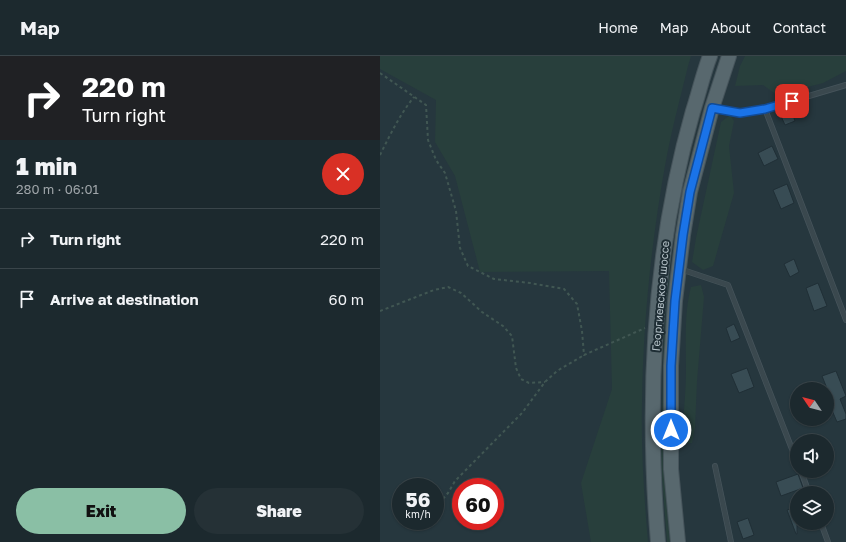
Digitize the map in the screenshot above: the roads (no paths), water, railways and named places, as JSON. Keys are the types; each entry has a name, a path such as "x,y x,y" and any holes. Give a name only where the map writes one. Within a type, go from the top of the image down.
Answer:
{"main road":[{"name":"Георгиевское шоссе","path":"658,542 653,464 652,416 657,312 666,231 672,198 687,133 710,56"},
{"name":"Георгиевское шоссе","path":"678,542 671,469 672,337 675,301 690,192 712,108 729,56"}],"lane":[{"path":"712,108 740,113 765,109 846,85"},
{"path":"765,109 846,320"},
{"path":"679,268 728,285 790,444"},
{"path":"715,466 731,542"},
{"path":"824,530 828,542"}]}
